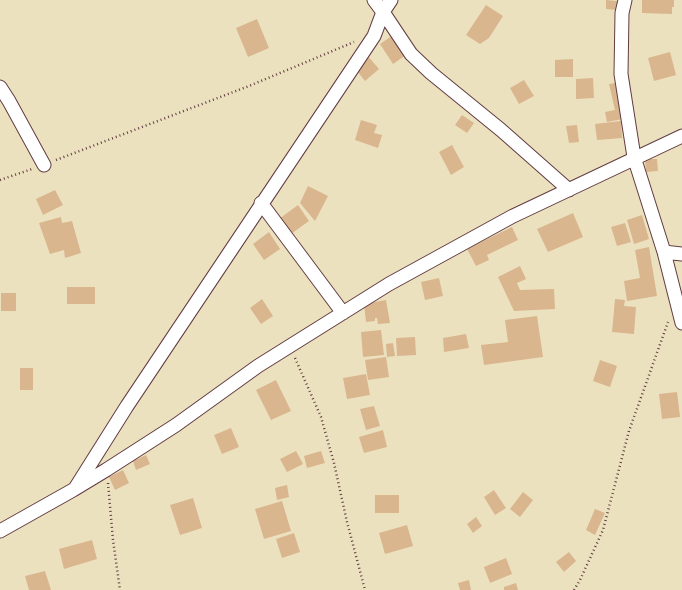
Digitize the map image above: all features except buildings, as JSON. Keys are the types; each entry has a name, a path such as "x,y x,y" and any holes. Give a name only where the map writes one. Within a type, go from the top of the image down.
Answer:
{"street":[{"path":"374,0 411,54 431,74 501,130 569,190"},
{"path":"74,490 127,406 374,36 383,12 391,0"},
{"path":"625,0 622,13 621,74 634,157 664,252 682,323"},
{"path":"0,87 10,101 44,165"},
{"path":"0,531 74,490 106,470 176,425 258,366 389,284 513,216 634,157 682,136"},
{"path":"262,203 343,313"},
{"path":"664,252 682,254"}],"path":[{"path":"0,180 44,165 249,86 357,41 374,36"},
{"path":"574,590 603,530 629,431 669,321"},
{"path":"290,346 321,418 334,463 347,522 365,590"},
{"path":"106,470 120,590"}]}
